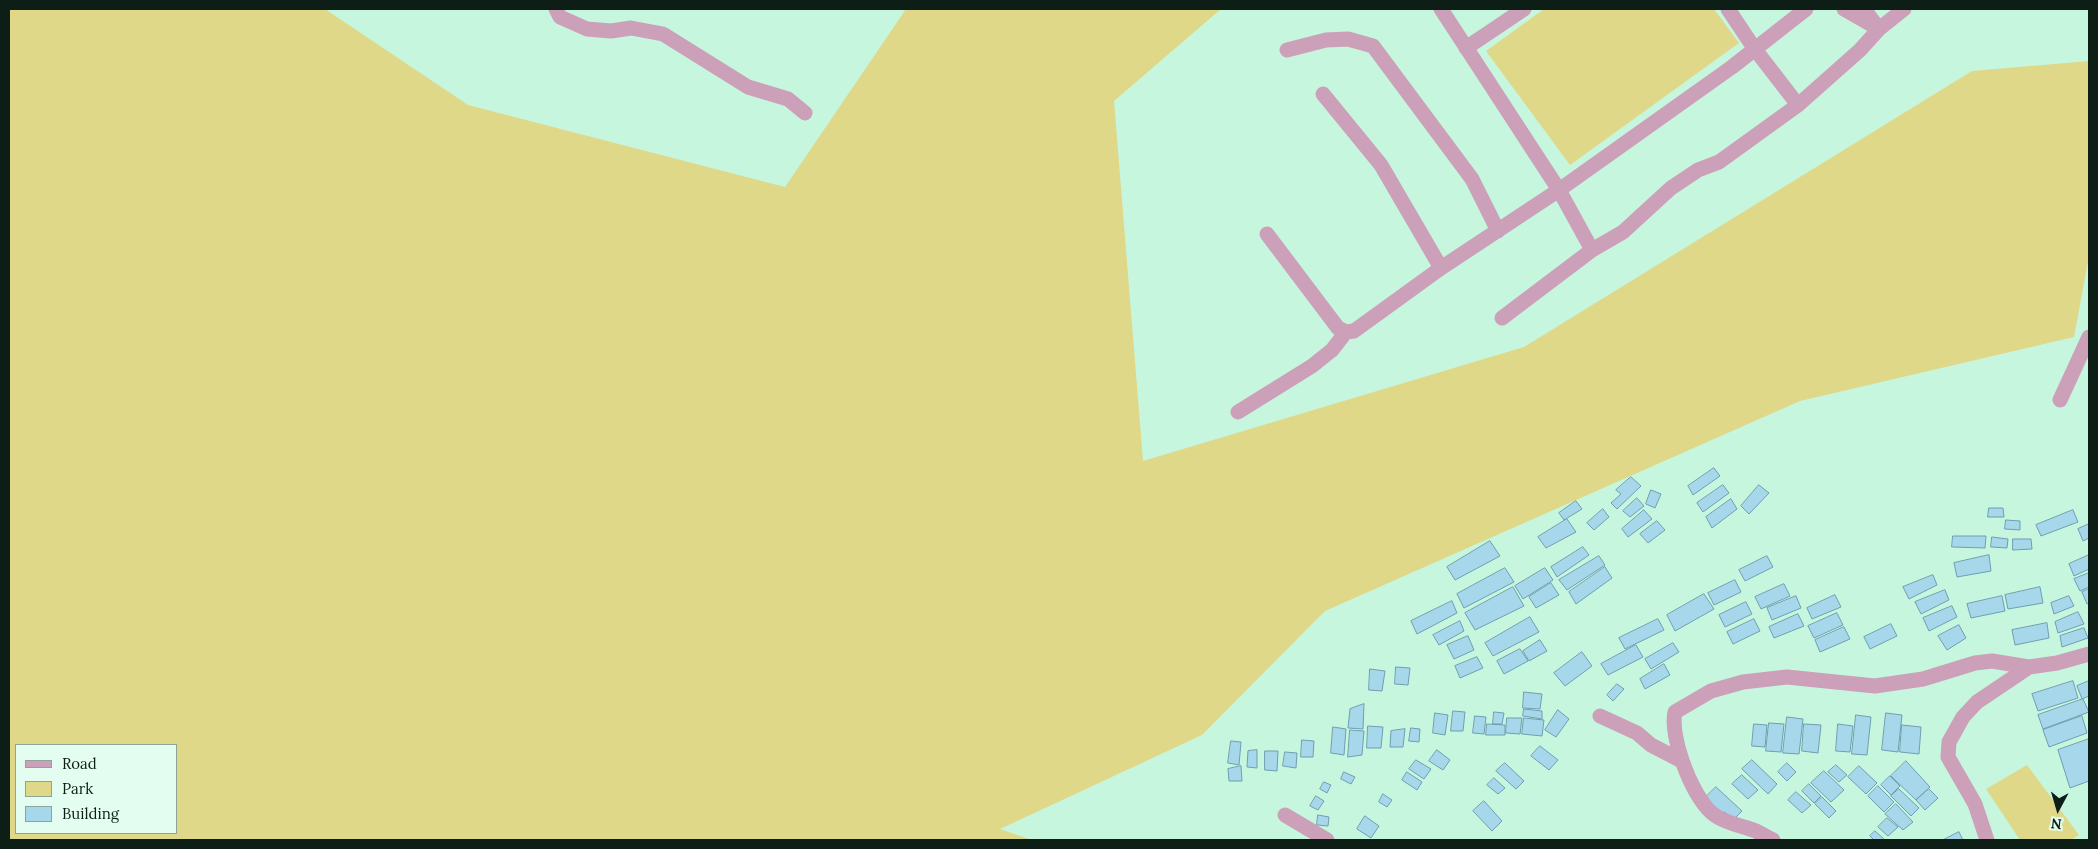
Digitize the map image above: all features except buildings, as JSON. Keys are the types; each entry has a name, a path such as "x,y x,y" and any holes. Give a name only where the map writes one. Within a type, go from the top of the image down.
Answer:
{"street":[{"path":"556,9 560,17 588,29 611,31 631,28 664,34 748,88 788,99 805,113"},
{"path":"1441,9 1559,190 1592,250"},
{"path":"1466,48 1524,9"},
{"path":"1728,9 1754,48 1798,105"},
{"path":"1267,234 1338,328 1346,332 1354,331 1441,268 1559,190 1732,67 1806,9"},
{"path":"1844,9 1879,29"},
{"path":"1864,9 1879,29"},
{"path":"1502,318 1592,250 1623,232 1671,188 1698,170 1719,162 1798,105 1860,50 1879,29 1904,9"},
{"path":"1287,50 1326,40 1348,39 1373,46 1472,179 1498,231"},
{"path":"1323,94 1381,166 1441,268"},
{"path":"1238,412 1312,366 1332,350 1346,332"},
{"path":"2060,400 2089,337"},
{"path":"1773,840 1756,831 1714,816 1700,800 1682,761 1674,736 1675,712 1711,691 1743,682 1788,677 1875,686 1924,679 1975,662 1992,662 2029,667 2057,663 2089,654"},
{"path":"1987,840 1975,804 1948,757 1949,742 1963,717 1977,702 2029,667"},
{"path":"1600,716 1637,733 1651,744 1682,761"},
{"path":"1286,815 1327,840"}],"green space":[{"path":"9,9 325,9 468,105 785,187 906,9 1221,9 1114,101 1143,461 1524,347 1972,71 2089,61 2089,256 2074,337 1800,401 1325,611 1202,735 1000,829 1032,840 9,840"},
{"path":"1544,9 1714,9 1739,43 1570,165 1486,51"},
{"path":"2027,765 2079,835 2071,840 2020,840 1986,789"}]}
